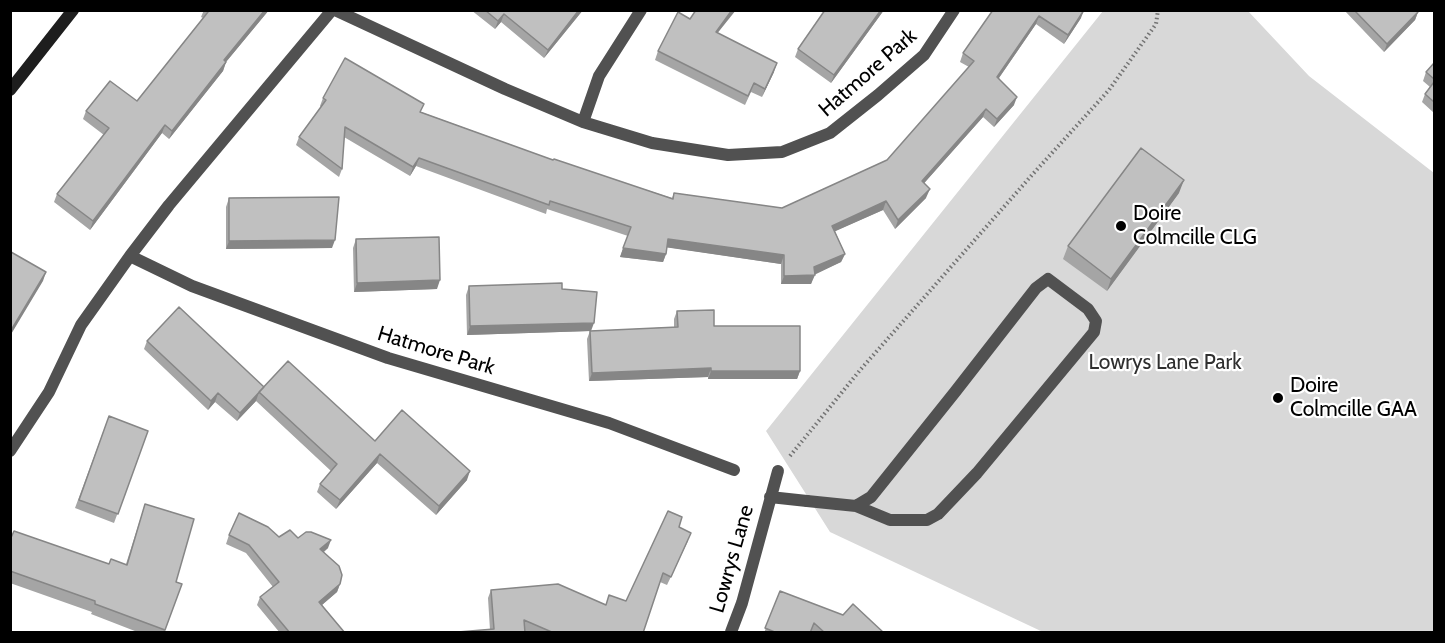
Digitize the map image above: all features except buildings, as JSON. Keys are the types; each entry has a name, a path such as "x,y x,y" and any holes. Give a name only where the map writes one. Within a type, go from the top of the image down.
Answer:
{"main road":[{"path":"10,90 73,10"}],"street":[{"name":"Hatmore Park","path":"10,451 49,392 81,325 130,256 169,205 333,10 583,122 652,143 728,155 782,152 830,133 924,55 954,10"},
{"path":"583,122 599,76 641,10"},
{"name":"Hatmore Park","path":"130,256 192,286 388,358 609,423 734,470"},
{"name":"Lowrys Lane","path":"770,497 856,506 890,520 927,520 938,514 977,473 1094,332 1096,321 1088,309 1048,279 1036,288 871,497 856,506"},
{"name":"Lowrys Lane","path":"731,633 742,603 778,471"}],"path":[{"path":"778,471 861,369 1109,90 1156,24 1158,10"}],"green space":[{"name":"Lowrys Lane Park","path":"1103,11 1248,11 1309,76 1434,173 1434,632 1043,632 830,532 766,431"}],"place":[{"name":"Doire Colmcille CLG","path":"1121,226"},
{"name":"Doire Colmcille GAA","path":"1278,398"}]}
